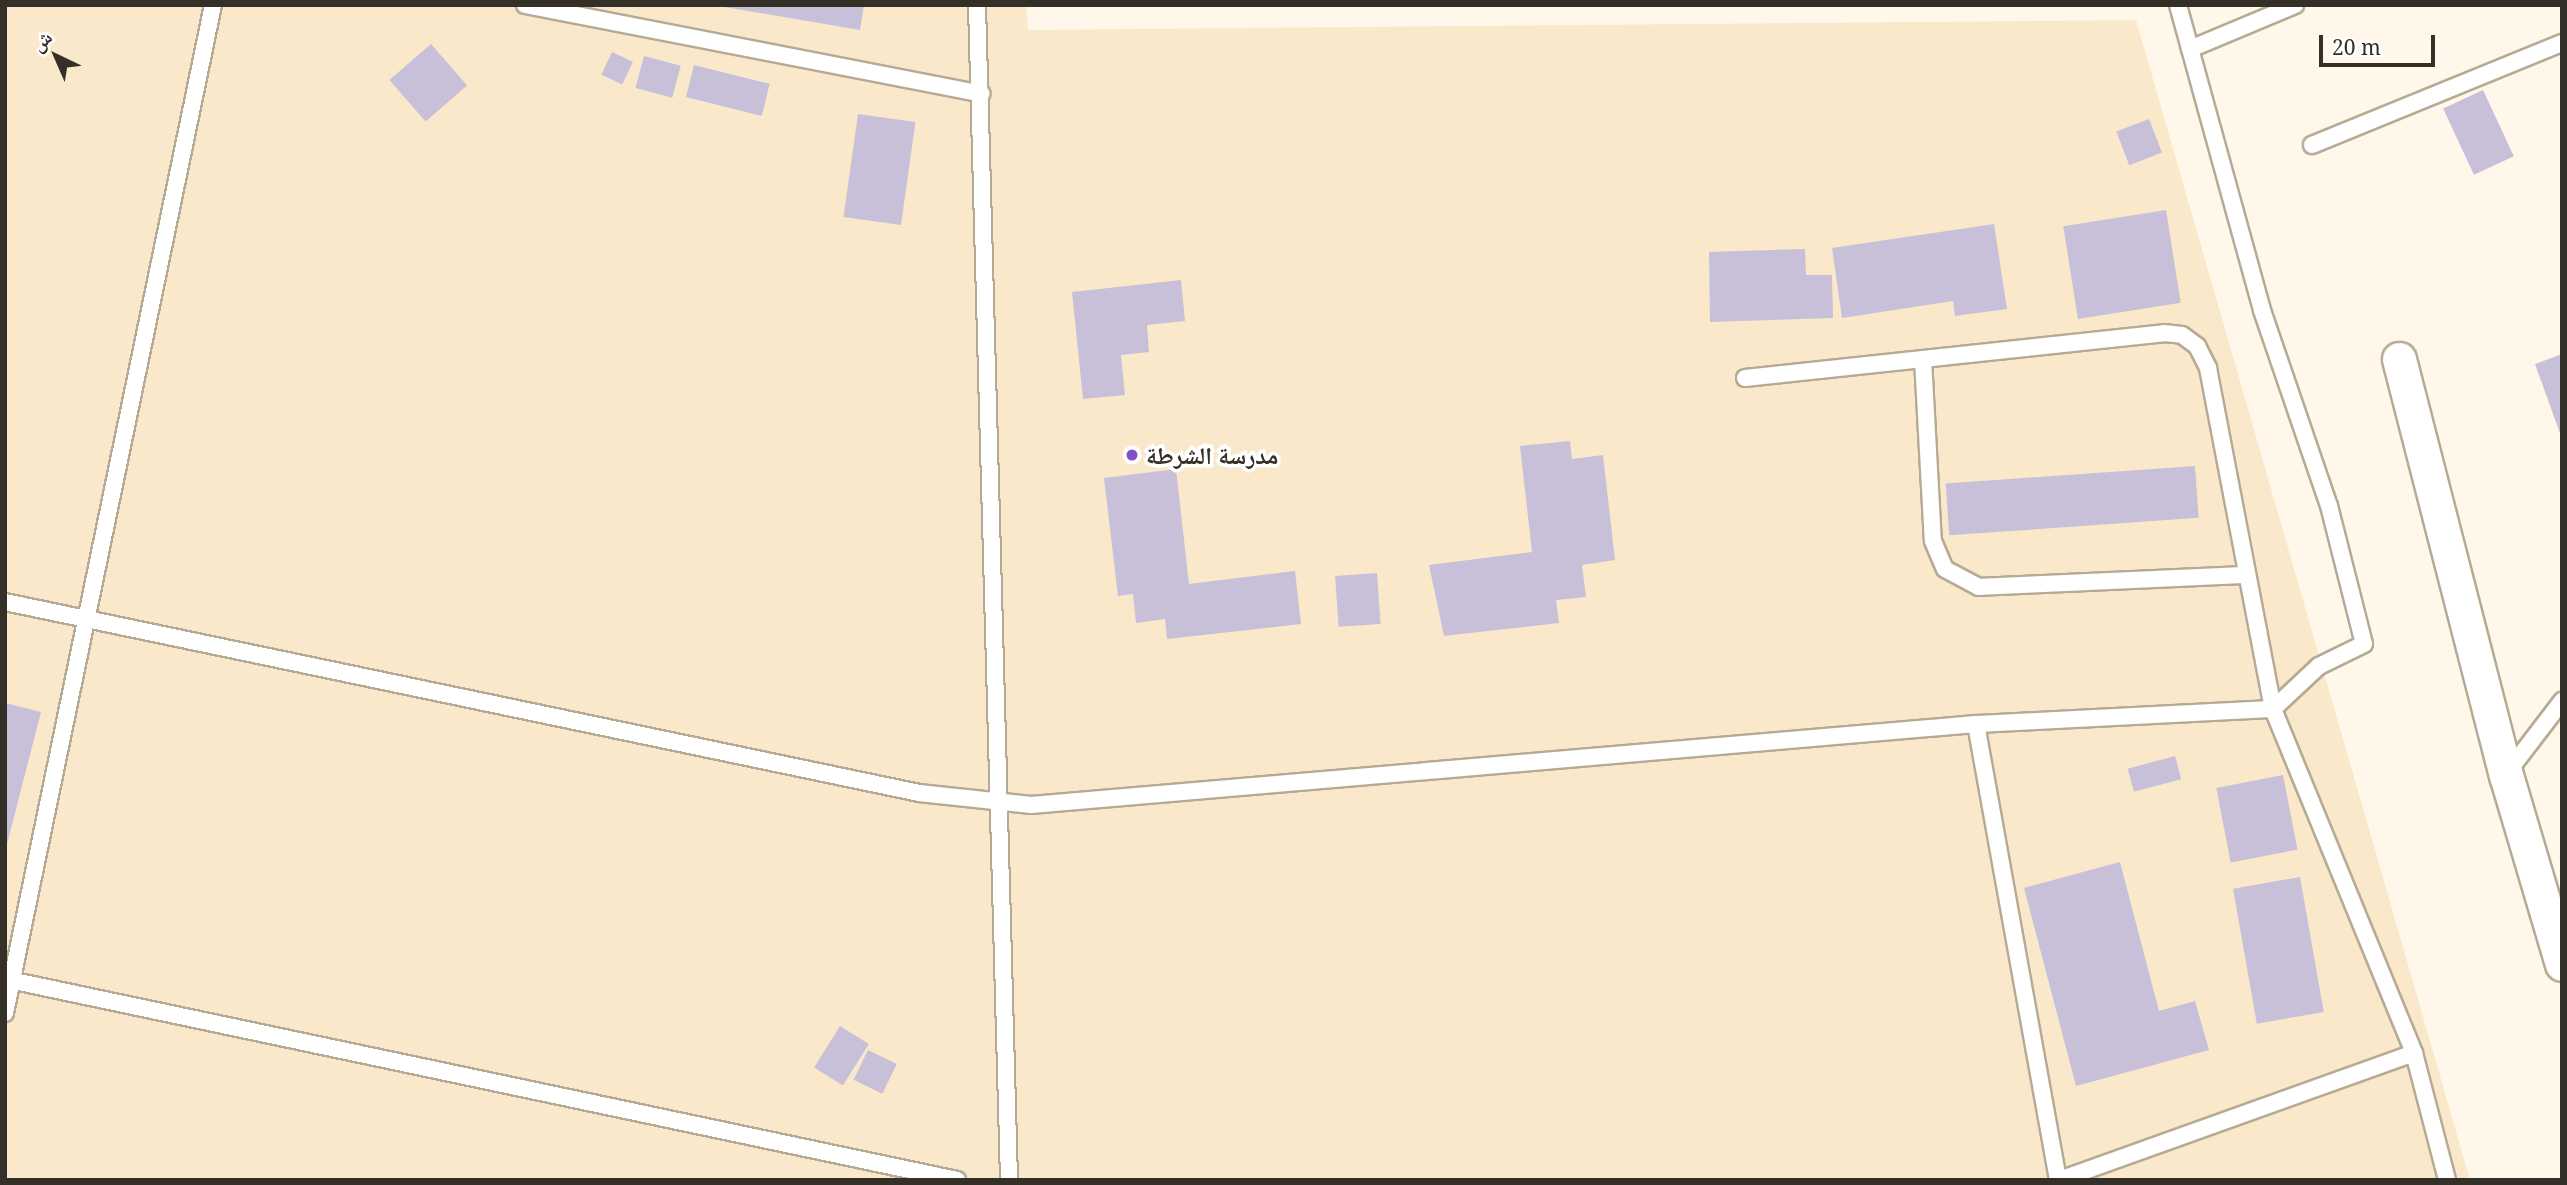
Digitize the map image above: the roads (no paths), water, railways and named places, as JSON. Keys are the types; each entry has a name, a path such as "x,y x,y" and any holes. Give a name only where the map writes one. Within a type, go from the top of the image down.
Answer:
{"street":[{"path":"2399,359 2506,775 2562,964"}],"lane":[{"path":"5,1013 9,980 90,620 213,5"},
{"path":"525,5 981,94"},
{"path":"977,5 1009,1180"},
{"path":"5,602 919,793 1045,804 1976,724 2273,709 2319,666 2364,644 2329,506 2262,310 2178,5"},
{"path":"2190,49 2295,5"},
{"path":"2312,145 2562,43"},
{"path":"1745,378 2182,335 2197,346 2208,368 2273,709 2414,1053 2447,1180"},
{"path":"1923,359 1933,541 1945,569 1979,587 2247,575"},
{"path":"2506,775 2562,701"},
{"path":"1976,724 2059,1180 2414,1053"},
{"path":"9,980 957,1180"}],"place":[{"name":"مدرسة الشرطة","path":"1132,455"}]}
